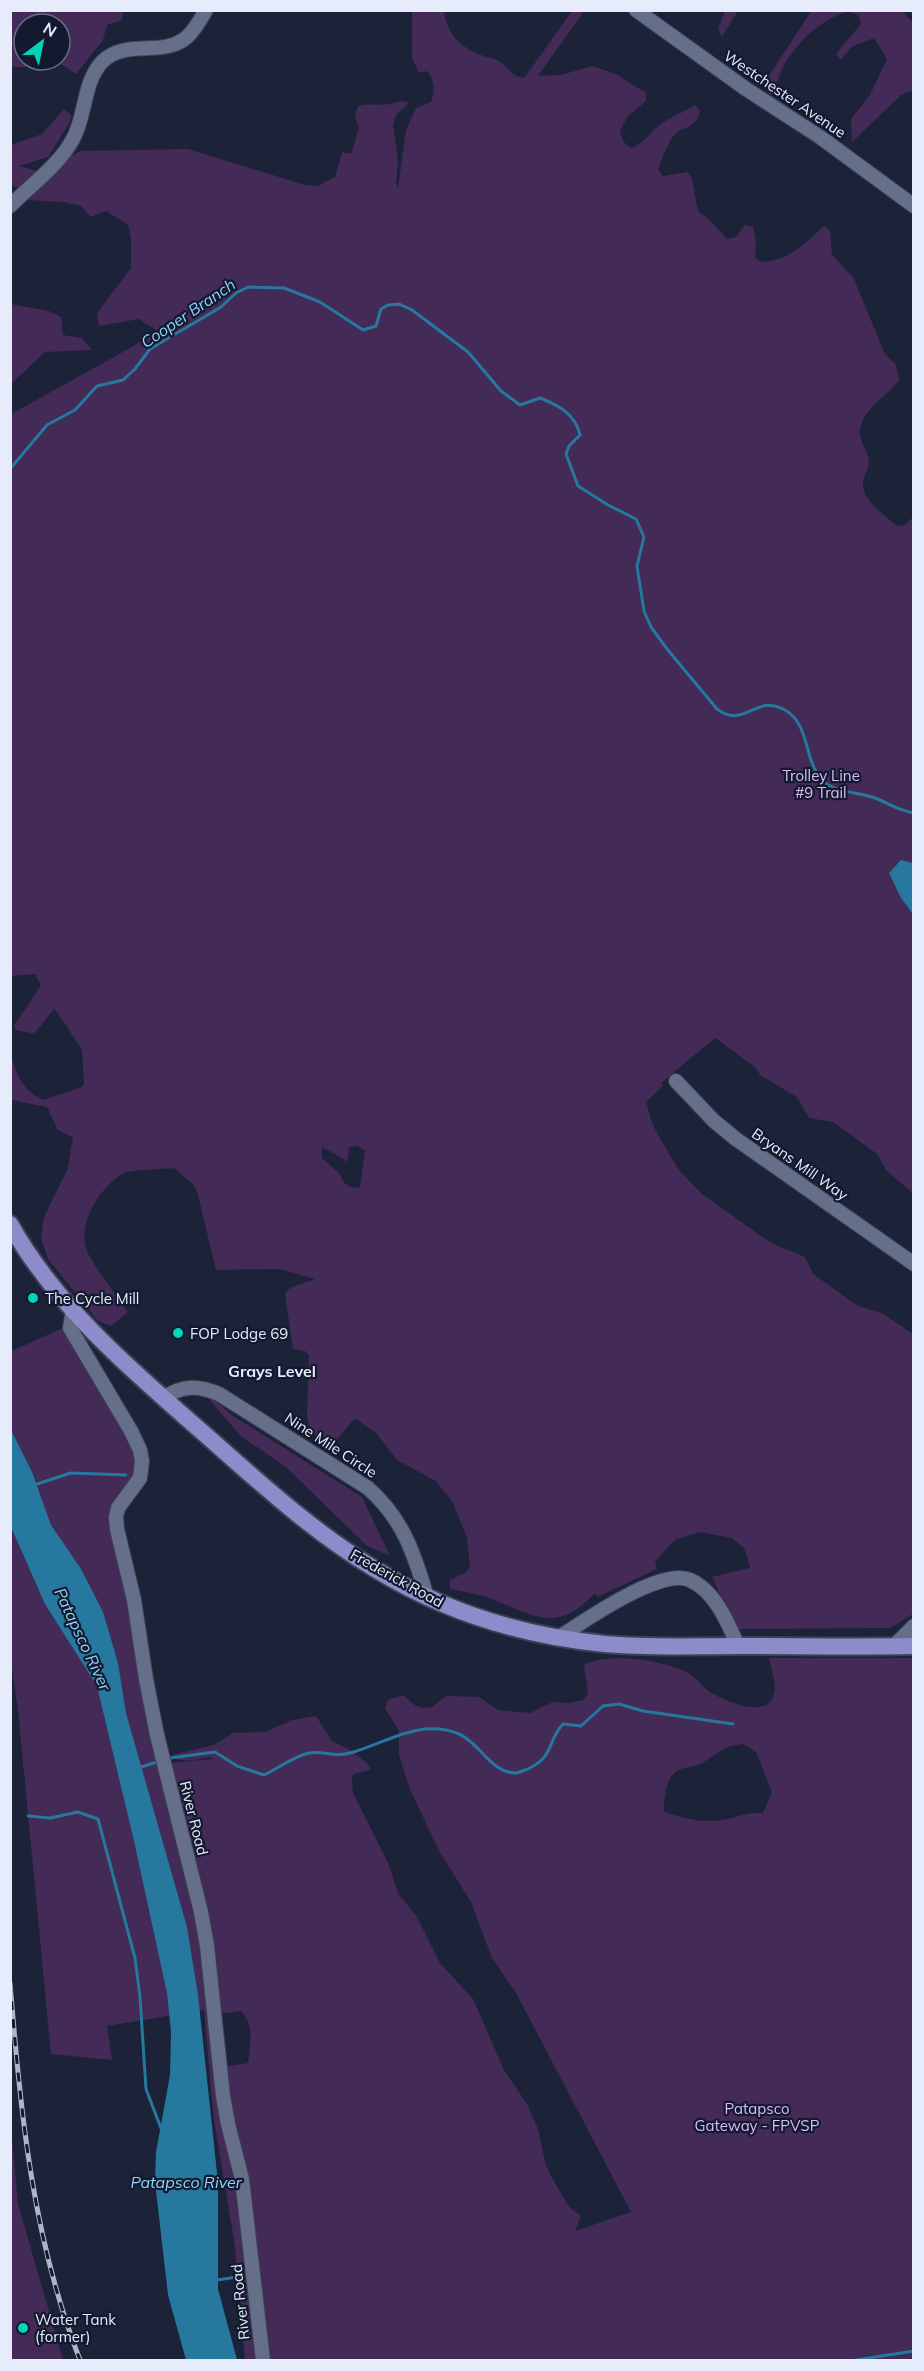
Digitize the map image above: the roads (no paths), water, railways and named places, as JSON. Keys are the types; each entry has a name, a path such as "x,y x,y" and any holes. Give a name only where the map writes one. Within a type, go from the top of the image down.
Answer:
{"main road":[{"name":"Frederick Road","path":"10,1224 39,1267 72,1309 126,1365 319,1530 375,1570 427,1597 491,1622 558,1638 633,1646 914,1646"}],"street":[{"path":"14,203 73,139 91,80 101,63 111,55 124,50 164,47 182,41 194,29 206,10"},
{"name":"Westchester Avenue","path":"636,10 753,94 820,137 914,206"},
{"name":"Bryans Mill Way","path":"676,1082 714,1121 736,1139 914,1264"},
{"name":"River Road","path":"72,1309 70,1328 131,1431 140,1450 142,1461 140,1478 118,1508 117,1529 135,1600 146,1679 157,1735 201,1912 207,1946 223,2096 242,2179 262,2361"},
{"name":"Nine Mile Circle","path":"163,1398 175,1390 188,1387 197,1387 219,1394 368,1488 385,1503 407,1540 417,1562 427,1597"},
{"path":"558,1638 598,1611 663,1580 677,1577 687,1579 706,1591 727,1621 738,1646"},
{"path":"894,1646 914,1626"}],"water":[{"path":"901,860 913,863 913,914 901,898 889,873"},
{"name":"Patapsco River","path":"10,1428 32,1472 51,1525 81,1569 103,1612 118,1663 126,1713 187,1927 198,1995 218,2182 218,2289 237,2360 186,2360 168,2295 155,2182 156,2152 170,2075 171,2032 167,1993 97,1686 45,1604 11,1527"}],"waterway":[{"name":"Cooper Branch","path":"10,469 47,425 75,410 97,386 123,380 135,369 150,349 221,307 236,293 248,287 284,288 320,302 363,330 376,326 381,309 388,305 399,304 412,310 468,352 501,391 520,405 540,398 566,412 574,421 580,435 569,446 566,454 578,486 636,519 644,537 637,566 644,611 651,627 667,649 717,709 735,716 766,706 775,706 785,710 799,725 812,764 828,785 869,796 898,809 914,813"},
{"path":"34,1485 71,1473 126,1475"},
{"path":"170,1758 215,1752 237,1766 264,1775 309,1753 344,1754 403,1734 431,1729 459,1734 499,1768 518,1773 543,1759 563,1724 581,1726 603,1706 619,1704 643,1711 733,1724"},
{"path":"138,1768 157,1762"},
{"path":"28,1816 50,1818 78,1812 98,1819 135,1958 146,2089 162,2131"},
{"path":"217,2280 244,2276"},
{"path":"856,2360 914,2351"}],"railway":[{"path":"10,1983 24,2127 31,2174 50,2268 80,2360"}],"place":[{"name":"The Cycle Mill","path":"33,1298"},
{"name":"FOP Lodge 69","path":"178,1333"},
{"name":"Water Tank (former)","path":"23,2328"}],"district":[{"name":"Grays Level","path":"272,1371"}],"park label":[{"name":"Trolley Line #9 Trail","path":"821,784"},
{"name":"Patapsco Gateway - FPVSP","path":"757,2116"}]}
